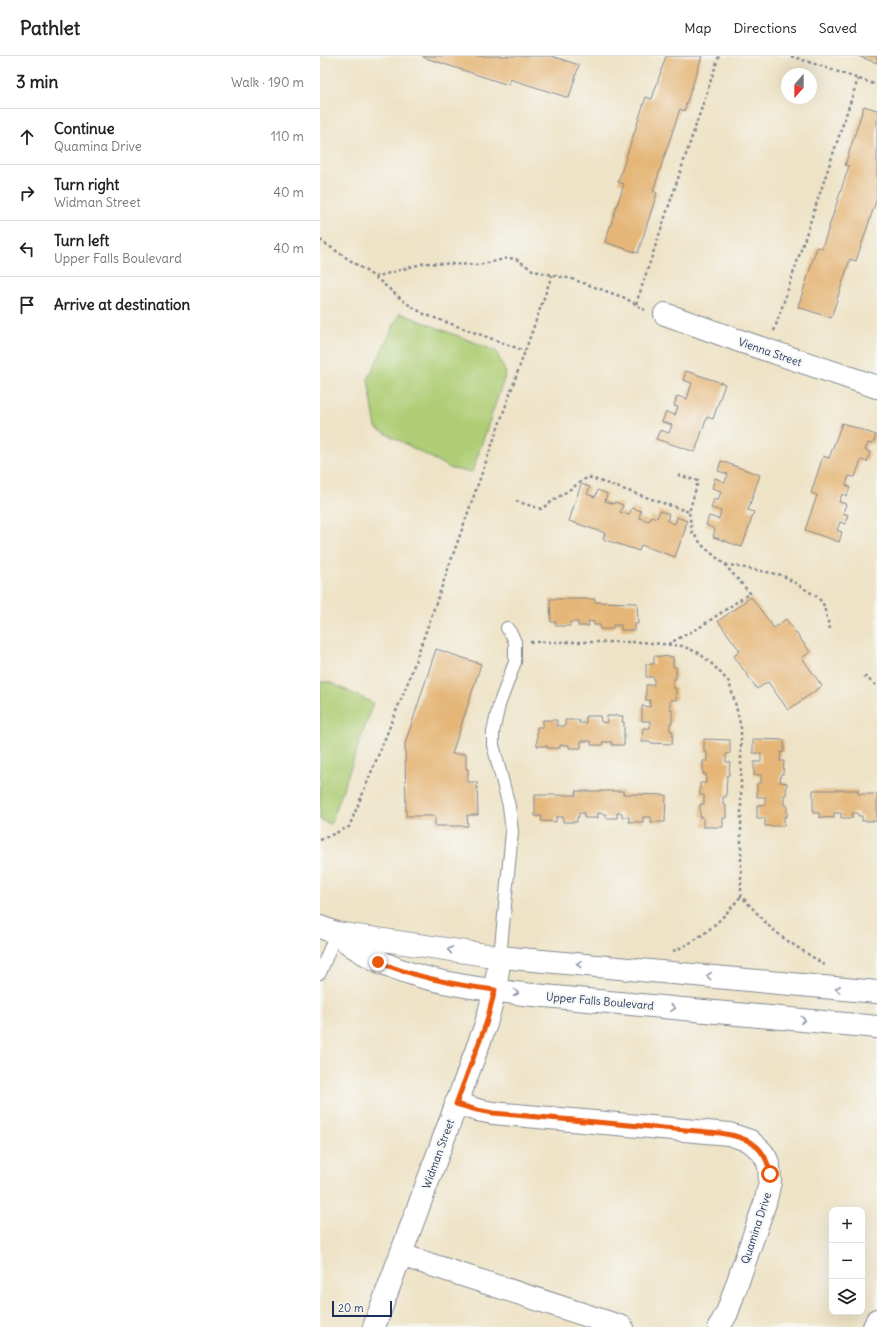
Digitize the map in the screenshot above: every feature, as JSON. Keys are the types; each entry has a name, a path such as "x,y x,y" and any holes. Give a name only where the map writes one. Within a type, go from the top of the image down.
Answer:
{"street":[{"name":"Vienna Street","path":"657,314 877,387"},
{"path":"328,930 500,957 877,992"},
{"name":"Upper Falls Boulevard","path":"328,930 355,949 390,967 450,983 495,990 877,1027"},
{"name":"Widman Street","path":"374,1327 486,1024 495,990 500,957"},
{"name":"Quamina Drive","path":"456,1104 493,1113 729,1134 743,1138 756,1146 766,1158 769,1166 769,1189 727,1313 719,1327"},
{"path":"401,1254 622,1327"},
{"path":"874,1327 877,1320"}],"lane":[{"path":"500,957 512,832 509,806 495,752 493,732 499,705 515,662 515,642 512,634 507,628"},
{"path":"320,973 328,930"}],"path":[{"path":"636,304 719,56"},
{"path":"791,56 877,86"},
{"path":"767,351 858,79"},
{"path":"320,240 375,277 406,303 424,314 525,351"},
{"path":"375,277 425,263 479,265 508,258 516,259 534,271 572,279 625,298 657,314"},
{"path":"320,840 349,827 408,682 552,275"},
{"path":"668,644 700,627 750,593 724,564 703,546 692,532 689,512 698,481 678,475"},
{"path":"516,501 541,509 588,476 689,512"},
{"path":"724,564 782,575 816,596 823,603 830,628"},
{"path":"515,642 641,642 682,646 699,653 713,665 728,682 741,728 741,896 715,925 700,938 670,953"},
{"path":"864,676 877,686"},
{"path":"741,896 770,927 786,940 828,968"}],"green space":[{"path":"400,313 496,351 506,373 472,472 452,469 376,428 368,379"},
{"path":"320,682 329,682 373,703 331,824 320,820"}],"building":[{"path":"423,56 551,56 579,65 569,98 510,79 508,85"},
{"path":"666,56 702,56 684,111 680,109 653,191 657,193 638,253 605,242 624,184 618,182 646,97 652,99"},
{"path":"858,56 877,56 877,63"},
{"path":"864,106 877,110 877,198 856,261 850,259 831,318 798,307 817,247 822,248 849,166 845,165"},
{"path":"686,371 725,384 713,419 707,417 695,452 656,439 660,430 669,433 672,425 662,422 666,412 675,415 678,407 674,406 677,396 687,399 692,383 683,380"},
{"path":"842,423 876,435 873,444 868,443 865,450 870,452 867,462 861,460 855,477 849,476 846,485 850,487 847,496 842,494 839,502 846,504 843,513 848,515 845,524 840,522 837,530 842,532 839,542 805,530 817,495 811,493 823,456 829,458"},
{"path":"721,461 760,475 748,510 754,512 742,547 713,537 715,529 706,525 709,516 719,519 721,511 711,508 714,499 718,501 721,491 712,488 715,478 725,482 728,474 718,471"},
{"path":"581,484 590,487 587,494 595,497 598,490 607,494 605,501 623,505 620,512 629,515 632,508 641,511 639,518 649,521 651,516 657,518 660,511 669,514 667,521 675,524 677,517 687,521 675,557 641,545 639,551 603,539 605,533 569,521"},
{"path":"751,597 774,628 786,619 810,652 802,658 822,686 788,710 768,682 757,689 734,656 740,651 718,621"},
{"path":"550,599 595,599 595,602 637,603 638,624 635,624 635,630 621,630 621,625 613,625 613,629 600,629 600,625 594,625 594,622 588,621 589,626 578,626 578,622 570,622 570,626 556,626 556,622 551,622"},
{"path":"436,649 481,664 452,754 466,754 468,782 477,782 478,815 467,815 468,826 435,826 435,816 406,816 405,744"},
{"path":"654,656 673,657 673,667 676,667 676,679 673,679 673,688 676,688 676,700 670,700 670,709 672,709 672,723 670,723 670,731 673,731 672,744 642,742 643,728 650,728 650,721 642,721 642,706 650,707 650,700 646,700 646,685 654,685 654,677 646,677 646,664 654,664"},
{"path":"586,716 600,716 601,722 607,723 607,716 623,716 622,722 624,722 624,745 612,745 612,742 602,742 603,745 591,745 591,741 581,741 581,748 569,748 569,745 560,745 560,748 537,746 537,727 543,727 543,720 557,720 557,726 565,726 565,720 579,720 579,723 586,723"},
{"path":"704,739 730,740 730,753 726,754 726,762 730,762 729,775 727,775 726,797 723,797 723,805 726,805 726,818 723,818 723,827 703,827 703,817 700,817 700,804 704,804 704,795 700,795 700,783 706,783 706,774 703,774 703,761 707,761 707,752 704,752"},
{"path":"753,739 784,740 784,752 781,752 780,761 784,761 783,774 781,774 780,782 787,783 786,795 784,795 784,805 787,805 787,817 784,817 784,826 765,826 765,818 757,818 757,805 765,805 765,797 757,797 757,783 761,783 761,775 754,775 754,762 761,762 761,753 753,753"},
{"path":"813,790 858,790 858,794 877,794 877,821 862,821 862,816 858,816 858,813 852,813 852,818 841,818 841,813 834,813 834,818 819,817 819,813 813,813"},
{"path":"576,791 623,791 623,794 666,795 665,822 651,822 651,817 643,817 643,822 629,822 629,817 622,817 622,813 617,813 617,818 606,818 606,814 598,813 598,818 584,818 584,813 579,813 577,822 563,822 563,817 556,817 556,822 541,821 542,816 535,816 535,795 576,795"}],"route":[{"path":"378,962 422,976 476,988 495,990 486,1024 456,1104 493,1113 729,1134 743,1138 756,1146 766,1158 770,1174"}]}
